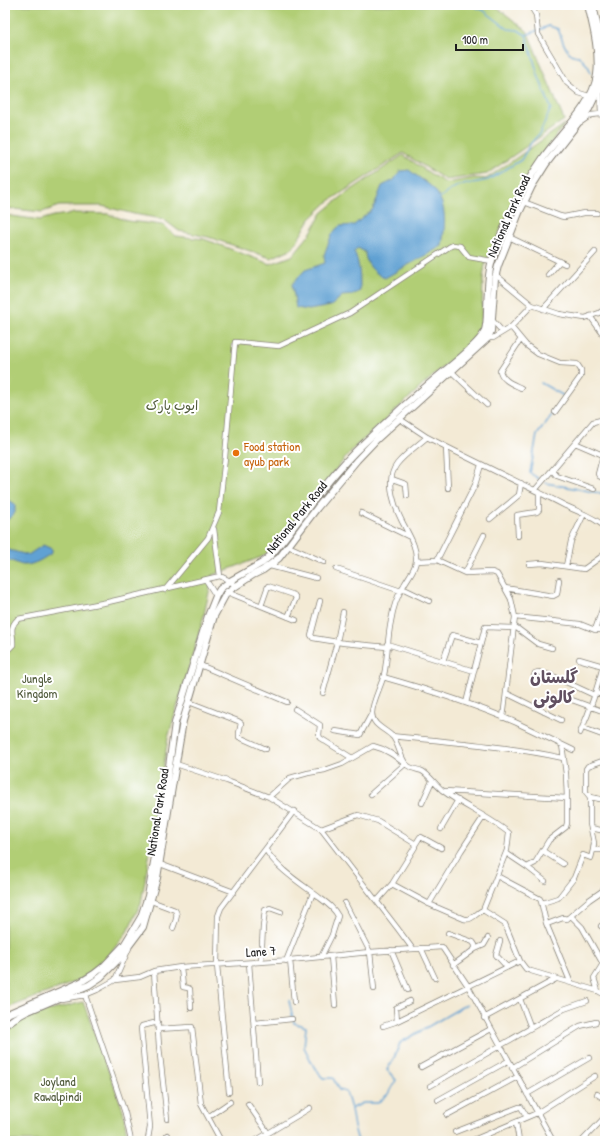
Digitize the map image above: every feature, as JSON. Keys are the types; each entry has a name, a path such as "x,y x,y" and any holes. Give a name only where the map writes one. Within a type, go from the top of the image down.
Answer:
{"main road":[{"name":"National Park Road","path":"5,1025 14,1018 89,985 101,977 112,968 143,927 151,901 175,723 208,616 220,589 230,581 250,571 271,556 347,467 400,419 478,341 484,332 492,261 514,208 533,173 589,96 602,60 588,5"},
{"name":"National Park Road","path":"5,1015 80,982 103,967 124,945 135,927 152,890 160,864 183,721 214,616 228,592 235,586 270,566 279,558 362,445 442,377 452,372 488,338 491,331 498,266 524,202 546,164 589,109 600,87 602,78 603,42 593,5"}],"street":[{"path":"530,5 536,15 538,34 567,83 574,90 589,96"},
{"path":"600,87 601,114 605,118"},
{"path":"577,125 591,115 601,114"},
{"path":"524,202 564,217 584,213 597,213"},
{"path":"509,237 565,264"},
{"path":"165,590 208,538 219,512 235,342 279,346 295,339 350,313 413,270 453,246 460,246 470,257 492,261"},
{"path":"543,309 595,252"},
{"path":"548,274 560,261"},
{"path":"496,274 532,305 543,309 572,317 585,318 605,309"},
{"path":"488,338 493,338 511,327 532,305"},
{"path":"590,316 605,337"},
{"path":"492,320 503,332"},
{"path":"511,327 526,345 538,354 560,363 577,364 581,370 581,376 555,412"},
{"path":"521,339 500,371 505,379 521,388"},
{"path":"452,372 487,405"},
{"path":"400,419 426,437 481,465 521,483 563,505 596,519 605,521"},
{"path":"518,536 517,515 537,512 539,510 537,491 552,470 593,422 601,420 605,421"},
{"path":"335,731 360,735 372,713 387,660 387,646 394,605 414,568 416,561 415,549 411,537 399,516 392,496 391,475 397,464 426,437"},
{"path":"575,443 603,455 598,474 605,479"},
{"path":"446,447 448,488"},
{"path":"437,560 475,485 481,465"},
{"path":"552,470 557,476 594,489"},
{"path":"392,479 406,484 407,496"},
{"path":"490,519 519,495 521,483"},
{"path":"361,513 411,537"},
{"path":"566,566 572,541 584,514"},
{"path":"596,519 605,527"},
{"path":"213,527 220,576"},
{"path":"465,573 484,535"},
{"path":"288,546 324,562"},
{"path":"529,564 542,563 584,569 605,554"},
{"path":"416,561 437,560 465,573 495,572 505,588 511,599 515,617 503,718"},
{"path":"270,566 316,578"},
{"path":"336,569 402,589 429,601"},
{"path":"5,649 9,649 13,646 12,628 13,623 18,619 165,590 220,576 230,581 235,586"},
{"path":"206,580 216,596"},
{"path":"505,588 553,596 557,594 559,580"},
{"path":"173,582 177,587"},
{"path":"261,606 268,586 294,595 296,598 288,617"},
{"path":"228,592 296,620"},
{"path":"320,601 311,637 337,642 387,646 474,671"},
{"path":"595,630 605,601"},
{"path":"323,693 337,642 343,612"},
{"path":"515,617 580,624 595,630 605,630"},
{"path":"466,703 485,627 514,627 538,644 552,648"},
{"path":"443,661 452,635 481,643"},
{"path":"580,733 595,694 605,658"},
{"path":"579,659 603,666"},
{"path":"200,665 287,702"},
{"path":"533,681 535,673 538,672 553,676 595,694 605,696"},
{"path":"383,677 436,692 466,703 573,750"},
{"path":"506,693 561,720"},
{"path":"561,696 605,712"},
{"path":"189,702 238,721 241,723 238,733 239,737 266,749"},
{"path":"295,709 320,725 320,738 352,758"},
{"path":"372,713 375,721 381,728 392,736 399,747 405,764"},
{"path":"583,728 605,736"},
{"path":"392,736 495,746 563,758"},
{"path":"527,867 535,863 549,840 566,827 567,824 566,774 562,745"},
{"path":"269,797 290,778 325,770 352,758 373,746 391,753 410,767 423,772 443,790 509,833 506,853 483,910 468,920 429,904 392,884"},
{"path":"542,903 558,898 574,878 583,855 591,858 594,843 591,828 590,797 586,792 586,767 605,760"},
{"path":"176,764 269,797 321,829 412,948"},
{"path":"371,794 405,764"},
{"path":"422,803 432,781"},
{"path":"443,790 567,798"},
{"path":"590,797 605,800"},
{"path":"441,829 458,800"},
{"path":"229,1092 217,965 218,916 219,912 294,811"},
{"path":"321,829 358,815 378,821 415,845"},
{"path":"429,904 484,816"},
{"path":"591,828 605,831"},
{"path":"377,901 392,884 420,837 441,848"},
{"path":"266,850 283,869 329,905 338,916 332,935 321,957"},
{"path":"593,850 605,850"},
{"path":"542,851 562,864"},
{"path":"506,853 545,881"},
{"path":"160,864 234,892"},
{"path":"497,876 540,899 546,924 570,982"},
{"path":"546,924 563,918 566,920 589,900 605,889"},
{"path":"294,1002 288,960 314,893"},
{"path":"151,901 177,912 173,928"},
{"path":"345,903 370,952 374,989"},
{"path":"261,962 263,927 266,910 270,908 281,912"},
{"path":"483,910 505,924 520,961 526,969 598,991 605,995"},
{"path":"571,916 582,927 604,966 594,978 598,991"},
{"path":"448,933 473,942 475,949"},
{"path":"488,938 484,945 475,949 453,965 468,986 484,1018 553,1141"},
{"path":"500,941 496,955 507,967"},
{"path":"115,980 130,946"},
{"name":"Lane 7","path":"58,999 85,995 115,980 140,977 154,971 182,967 288,960 412,948 443,948 453,965"},
{"path":"421,948 436,978"},
{"path":"391,950 408,990"},
{"path":"331,956 335,1005"},
{"path":"383,1026 397,1021 520,961"},
{"path":"249,963 255,1023 258,1082"},
{"path":"182,967 183,986 190,989 191,1008"},
{"path":"154,971 167,1119"},
{"path":"484,1018 556,979"},
{"path":"85,995 125,1113 131,1141"},
{"path":"520,998 531,1028"},
{"path":"397,1021 396,1008 410,1001"},
{"path":"430,1086 564,1009 588,1001"},
{"path":"255,1023 292,1019"},
{"path":"146,1141 148,1139 150,1127 140,1028 142,1026 158,1022"},
{"path":"512,1068 580,1026 596,1022"},
{"path":"158,1028 192,1027 201,1104 221,1141"},
{"path":"421,1067 491,1029"},
{"path":"527,1094 589,1058"},
{"path":"438,1100 508,1061"},
{"path":"471,1141 537,1113 595,1076"},
{"path":"447,1115 517,1077"},
{"path":"597,1094 605,1100"},
{"path":"208,1117 230,1102"},
{"path":"248,1104 268,1133"},
{"path":"455,1132 519,1107 521,1107 527,1117"},
{"path":"255,1141 310,1108"},
{"path":"582,1141 605,1117"},
{"path":"516,1122 519,1141"},
{"path":"167,1135 171,1141"}],"green space":[{"path":"5,5 494,5 527,31 564,120 487,174 446,180 403,153 329,201 310,219 293,248 271,258 208,237 179,231 163,219 102,206 59,206 42,212 13,209 5,207"},
{"name":"ایوب پارک","path":"565,124 541,155 519,189 485,264 481,326 478,335 352,450 264,556 213,575 202,623 168,738 141,903 127,932 102,964 80,980 5,1009 5,215 40,220 75,213 108,214 128,221 163,225 176,236 204,239 270,264 292,256 310,234 322,213 344,195 403,155 446,183 474,178 486,179"},
{"name":"Joyland Rawalpindi","path":"83,1002 123,1110 128,1141 5,1141 5,1030 21,1018"}],"water":[{"path":"409,170 434,189 442,202 444,231 442,246 385,278 377,274 371,268 365,256 365,252 358,248 354,251 359,266 360,291 353,295 342,296 331,306 309,310 296,308 292,284 305,270 325,263 324,255 331,236 336,229 340,226 354,225 373,209 382,186 394,180 400,171"},
{"path":"9,500 15,504 15,513 5,522 5,507"},
{"path":"43,545 52,549 52,553 36,563 24,565 5,561 5,549 28,555"}],"waterway":[{"path":"471,5 483,10 508,29 518,30 526,35 549,26 558,29 565,47 574,55 579,56 588,66 591,73"},
{"path":"439,198 457,186 488,180 521,160 531,143 540,133 551,108 539,78 526,35"},
{"path":"541,383 564,396"},
{"path":"539,479 530,473 537,435 554,412"},
{"path":"546,483 605,494"},
{"path":"289,1000 294,1023 306,1027 304,1047 315,1069 323,1078 333,1078 339,1090 346,1092 351,1109"},
{"path":"358,1141 351,1109 363,1103 378,1103 388,1094 396,1080 387,1070 400,1043 467,1004"}],"place":[{"name":"Food station ayub park","path":"236,453"}],"district":[{"name":"گلستان کالونی","path":"554,686"}],"park label":[{"name":"Jungle Kingdom","path":"37,686"}]}
